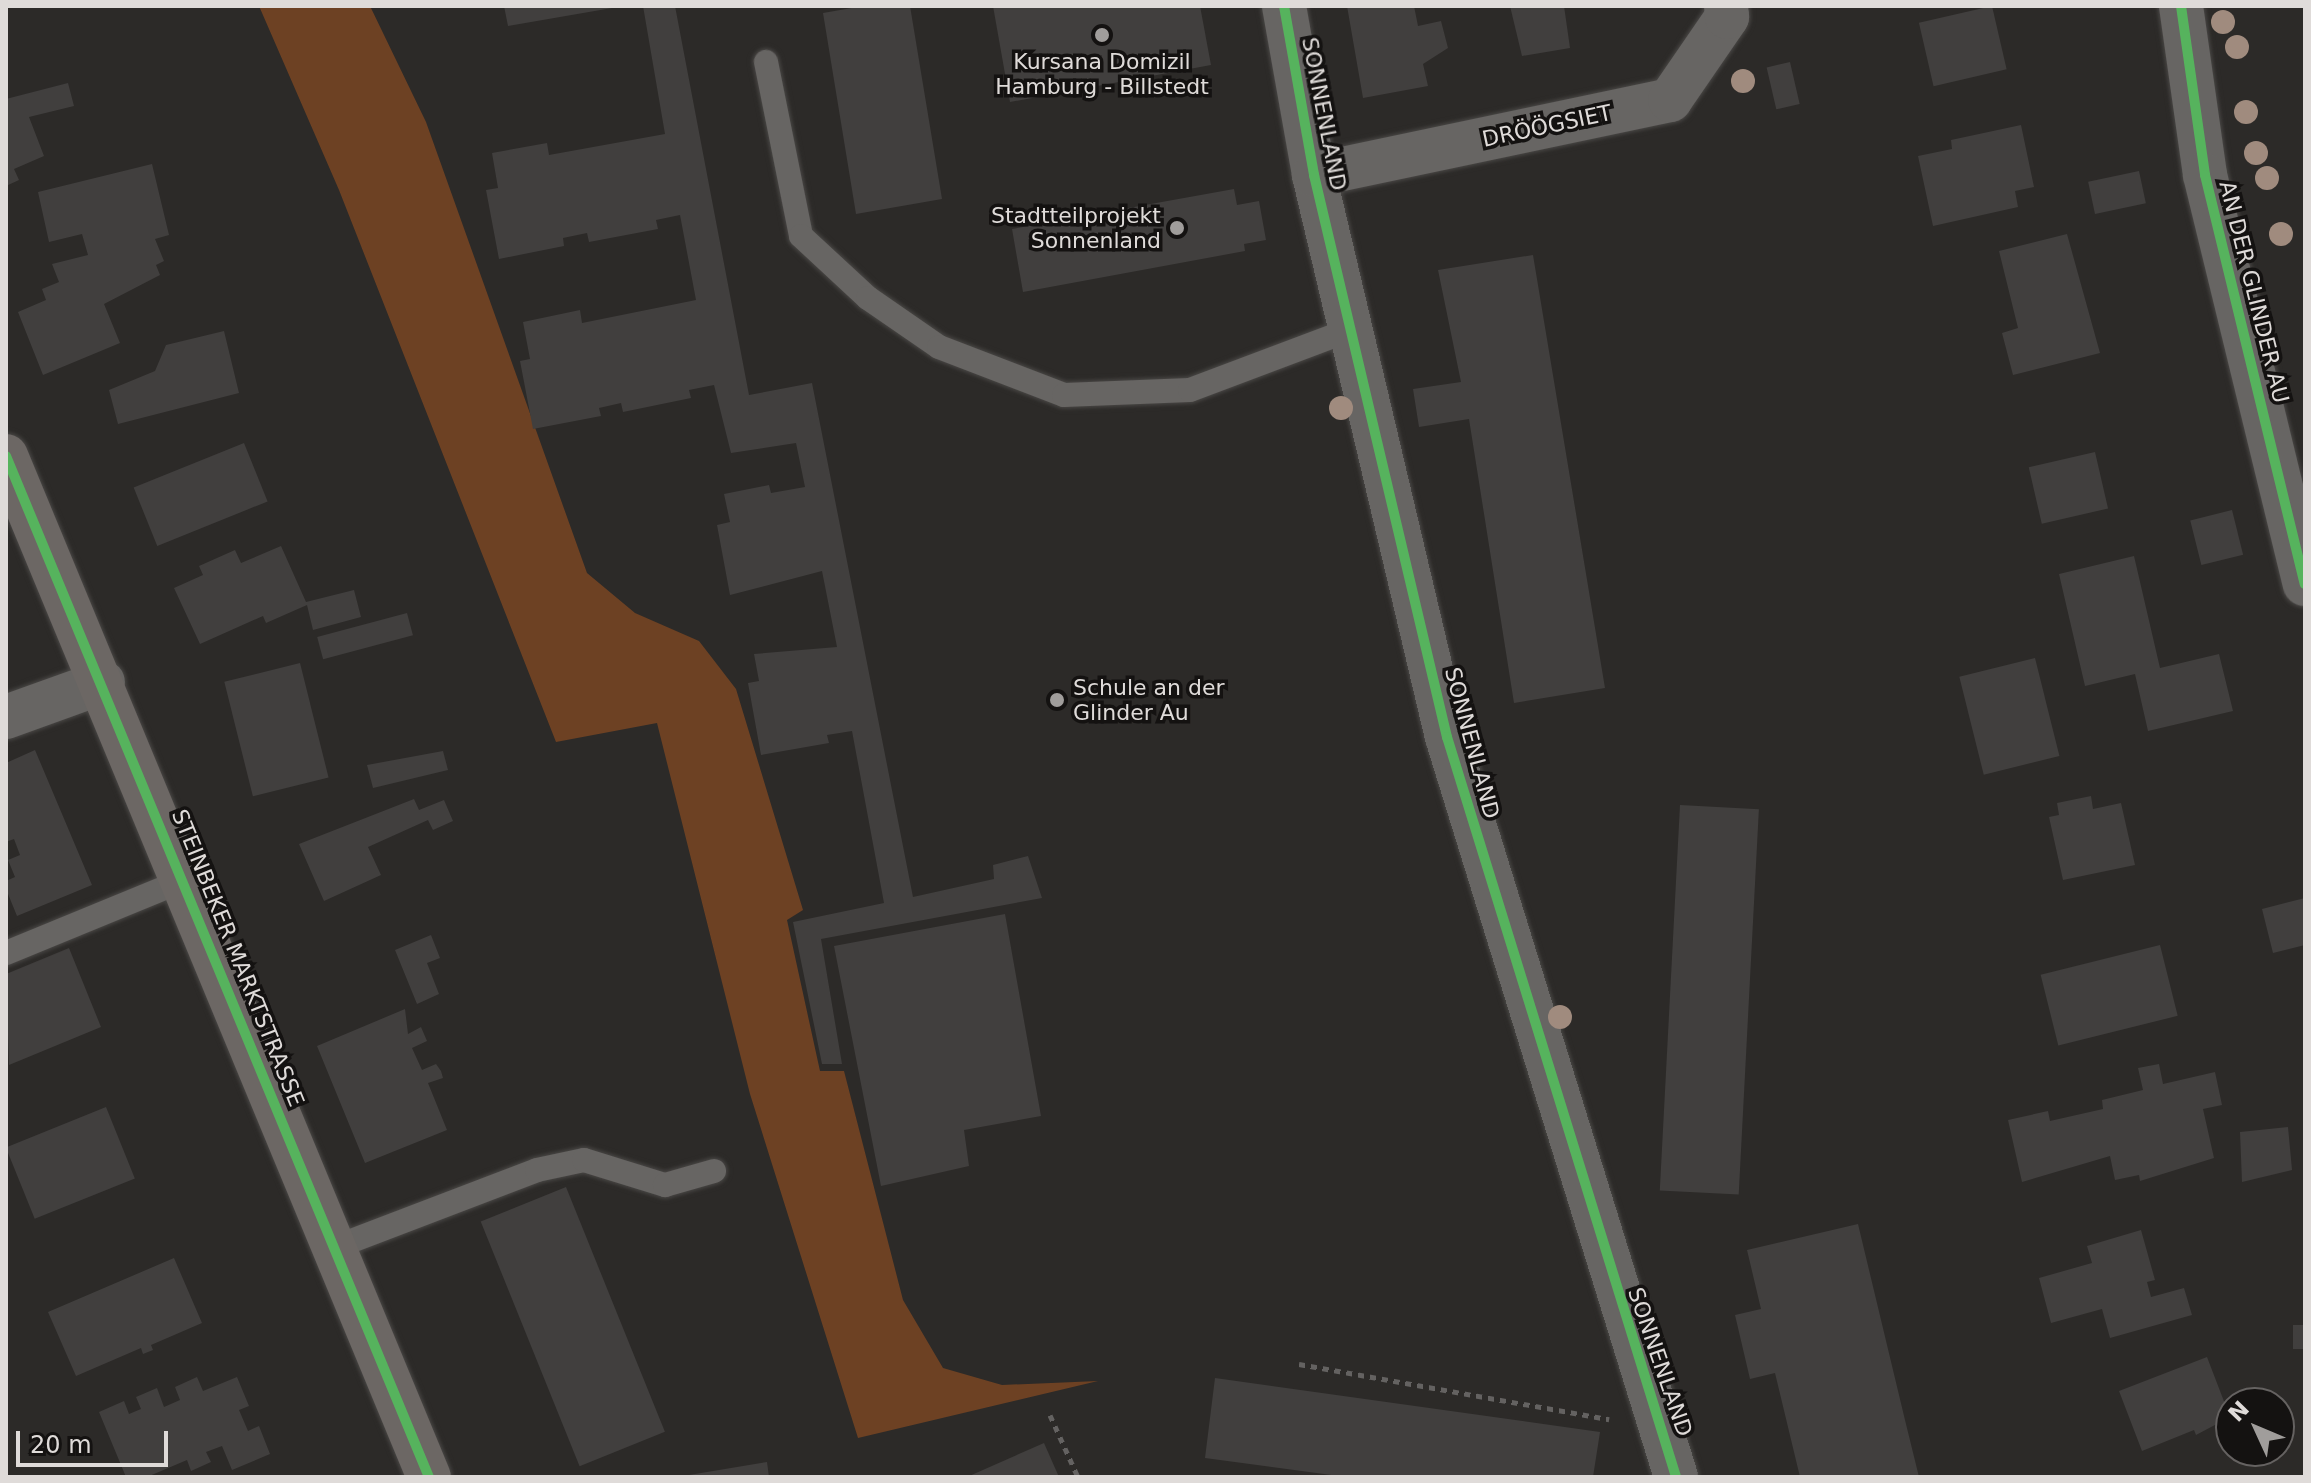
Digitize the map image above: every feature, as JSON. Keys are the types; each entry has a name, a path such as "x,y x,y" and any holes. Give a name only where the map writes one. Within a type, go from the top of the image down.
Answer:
{"street":[{"name":"SONNENLAND","path":"1284,6 1314,175 1449,745 1614,1288 1663,1428 1676,1477"},
{"name":"DRÖÖGSIET","path":"1314,175 1670,100 1727,17 1726,6"},
{"name":"AN DER GLINDER AU","path":"2181,6 2205,175 2305,584"},
{"name":"STEINBEKER MARKTSTRASSE","path":"6,456 186,879 333,1248 429,1477"},
{"path":"6,717 103,682"}],"lane":[{"path":"766,62 801,236 868,298 939,347 1064,395 1080,395 1190,390 1350,330"},
{"path":"6,953 186,879"},
{"path":"333,1248 537,1170 584,1160 665,1185 714,1171"}],"path":[{"path":"1299,1364 1663,1428"},
{"path":"1050,1415 1078,1477"}],"shaded area":[{"path":"259,6 370,6 426,122 587,573 635,613 699,641 736,689 803,910 787,920 820,1071 844,1071 903,1300 943,1368 1002,1385 1098,1381 858,1438 750,1094 657,723 556,742 339,190"}],"building":[{"path":"504,6 612,6 612,8 508,26"},
{"path":"643,6 675,6 749,395 812,383 913,897 994,879 993,865 1028,856 1042,898 821,939 842,1064 822,1064 793,922 884,903 852,731 827,735 829,743 761,755 748,683 759,681 754,654 837,647 822,571 730,595 717,525 730,522 724,494 769,485 771,493 805,487 796,443 731,453 714,385 689,390 691,398 623,412 621,403 599,408 601,416 533,429 520,361 530,359 523,322 580,310 582,323 696,300 680,215 656,220 658,229 589,242 587,233 563,238 564,246 499,259 486,190 498,188 492,153 547,143 549,155 665,134"},
{"path":"863,6 910,6 942,199 856,214 823,13"},
{"name":"Kursana Domizil Hamburg - Billstedt","path":"993,6 1200,6 1211,65 1010,102"},
{"path":"1347,6 1414,6 1418,26 1441,21 1448,48 1423,64 1428,86 1363,98"},
{"path":"1510,6 1564,6 1570,48 1522,56"},
{"path":"1992,6 2007,69 1934,86 1919,23"},
{"path":"1790,62 1800,104 1776,109 1767,67"},
{"path":"68,83 74,106 29,117 44,156 14,169 19,180 6,186 6,99"},
{"path":"2021,125 2034,187 2015,191 2018,207 1933,226 1918,156 1952,149 1951,140"},
{"path":"152,164 169,235 155,239 164,261 156,265 160,275 104,304 120,343 43,375 18,312 46,300 42,289 59,282 52,264 88,255 82,234 49,242 38,192"},
{"path":"2139,171 2146,203 2095,214 2088,182"},
{"path":"1234,189 1237,205 1259,201 1266,240 1244,244 1245,251 1023,292 1012,229"},
{"path":"2067,234 2100,353 2013,375 2002,333 2018,328 1999,251"},
{"path":"1533,255 1605,688 1514,703 1469,419 1419,427 1413,389 1461,382 1438,270"},
{"path":"224,331 239,393 118,424 109,390 155,371 166,345"},
{"path":"244,443 268,501 157,546 134,488"},
{"path":"2095,452 2108,509 2042,524 2029,467"},
{"path":"2232,510 2243,555 2201,565 2190,520"},
{"path":"281,546 306,602 354,590 361,617 313,630 307,605 266,623 263,616 200,644 174,588 203,575 199,566 235,550 241,563"},
{"path":"2134,556 2160,668 2219,654 2233,711 2148,731 2135,674 2085,686 2059,574"},
{"path":"407,613 413,635 323,659 317,637"},
{"path":"2035,658 2059,756 1984,775 1959,677"},
{"path":"300,663 329,777 253,796 224,682"},
{"path":"35,750 92,885 17,916 6,889 6,881 15,877 8,860 20,855 14,839 6,842 6,763"},
{"path":"443,751 448,770 373,788 367,765"},
{"path":"2091,796 2093,809 2121,803 2135,865 2063,880 2049,817 2059,815 2057,803"},
{"path":"414,799 419,810 444,800 453,821 433,830 428,820 368,847 381,875 324,901 299,844"},
{"path":"1680,805 1759,809 1739,1195 1660,1190"},
{"path":"2305,898 2305,945 2273,953 2262,909"},
{"path":"1005,914 1041,1116 964,1130 969,1166 881,1186 834,946"},
{"path":"431,935 440,958 427,963 439,994 417,1004 395,950"},
{"path":"2160,945 2178,1016 2058,1046 2041,975"},
{"path":"69,948 101,1027 9,1065 6,974"},
{"path":"405,1009 408,1034 421,1027 427,1041 412,1048 422,1070 436,1064 441,1071 443,1078 428,1083 447,1130 365,1163 317,1046"},
{"path":"2159,1064 2163,1084 2215,1072 2222,1105 2203,1109 2214,1158 2140,1181 2139,1175 2115,1180 2110,1156 2022,1182 2008,1120 2048,1111 2050,1121 2103,1109 2102,1100 2143,1090 2138,1068"},
{"path":"106,1107 135,1178 35,1219 6,1147"},
{"path":"2288,1127 2292,1170 2242,1182 2240,1132"},
{"path":"566,1187 665,1432 580,1466 481,1221"},
{"path":"1858,1224 1919,1477 1800,1477 1775,1373 1750,1379 1735,1315 1761,1309 1747,1250"},
{"path":"2141,1230 2155,1280 2147,1282 2151,1297 2184,1288 2192,1315 2110,1338 2102,1309 2051,1323 2039,1278 2092,1263 2087,1246"},
{"path":"174,1258 202,1323 151,1345 153,1350 143,1354 141,1348 76,1376 48,1312"},
{"path":"2293,1325 2305,1325 2305,1349 2293,1349"},
{"path":"2207,1357 2218,1387 2215,1387 2215,1425 2196,1435 2194,1430 2142,1451 2119,1391"},
{"path":"197,1377 203,1391 237,1377 249,1406 239,1410 248,1431 259,1426 270,1454 232,1470 222,1446 206,1452 211,1462 191,1471 187,1460 147,1477 126,1477 99,1412 124,1401 129,1414 141,1409 136,1397 157,1388 164,1407 180,1400 175,1387"},
{"path":"1215,1378 1600,1432 1593,1477 1346,1477 1205,1458"},
{"path":"1044,1443 1059,1477 967,1477"},
{"path":"767,1462 769,1477 689,1477 689,1475"}],"cycle path":[{"path":"1284,6 1314,175 1447,737 1676,1477"},
{"path":"2181,6 2205,175 2305,584"},
{"path":"6,456 429,1477"}],"place":[{"name":"Kursana Domizil Hamburg - Billstedt","path":"1102,35"},
{"name":"Stadtteilprojekt Sonnenland","path":"1177,228"},
{"name":"Schule an der Glinder Au","path":"1057,700"}]}
